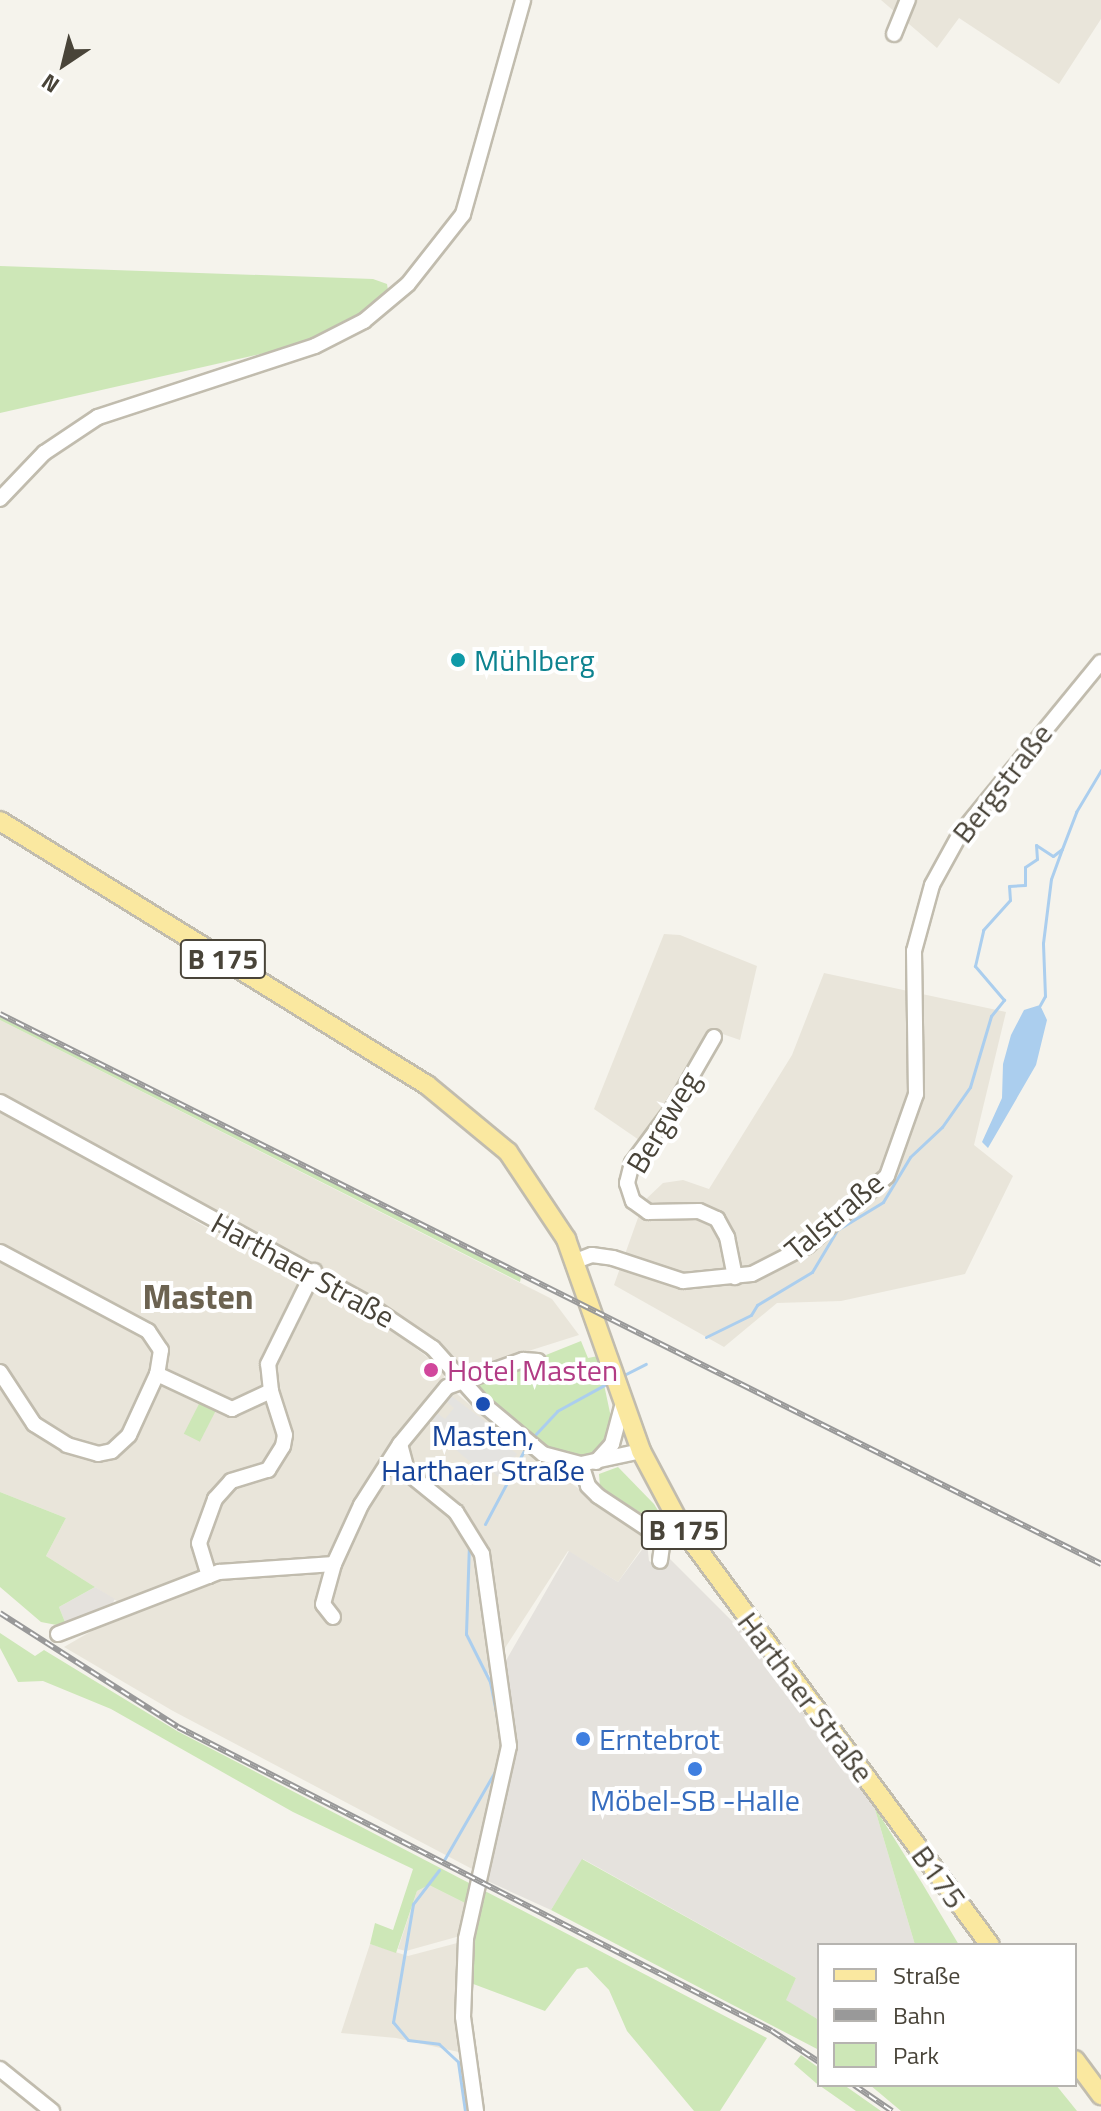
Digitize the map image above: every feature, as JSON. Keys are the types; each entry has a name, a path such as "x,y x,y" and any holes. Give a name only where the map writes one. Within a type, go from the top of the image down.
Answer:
{"main road":[{"name":"B 175","path":"0,821 466,1112 523,1169 576,1261"},
{"name":"Harthaer Straße","path":"576,1261 641,1451 698,1552 897,1819"},
{"name":"B175","path":"897,1819 986,1940"},
{"path":"1077,2063 1101,2095"}],"street":[{"path":"0,499 44,453 98,417 315,346 387,304 428,263 463,214 523,0"},
{"path":"894,34 908,0"},
{"name":"Bergstraße","path":"923,916 932,885 960,834 1101,662"},
{"name":"Talstraße","path":"576,1261 592,1255 613,1258 683,1281 735,1277 793,1256 887,1176 916,1094 913,967 923,916"},
{"name":"Bergweg","path":"714,1037 673,1108 632,1163 627,1183 633,1201 648,1212 699,1211 717,1219 727,1237 735,1277"},
{"name":"Harthaer Straße","path":"0,1102 314,1271 413,1334 528,1445 557,1461 588,1464"},
{"path":"0,1252 148,1331 161,1350 157,1374 129,1435 112,1451 98,1454 67,1445 34,1424 0,1372"},
{"path":"209,1576 199,1543 215,1499 231,1481 268,1470 283,1446 285,1435 271,1391 272,1347 314,1271"},
{"path":"333,1617 323,1604 334,1564 361,1505 400,1444 447,1387 523,1360 538,1361"},
{"path":"157,1374 232,1409 271,1391"},
{"path":"588,1464 612,1444 618,1388"},
{"path":"400,1444 408,1473 456,1512 482,1554 509,1746 466,1939 465,2041 476,2111"},
{"path":"588,1464 641,1451"},
{"path":"588,1464 588,1486 663,1539 666,1548 660,1561"},
{"path":"58,1634 209,1576 334,1564"},
{"path":"0,2069 52,2111"}],"shaded area":[{"path":"881,0 1101,0 1101,19 1059,84 959,18 937,48"},
{"path":"664,934 680,935 757,966 740,1040 711,1030 642,1142 594,1109"},
{"path":"824,973 1006,1012 974,1145 1013,1176 965,1274 841,1301 777,1303 724,1347 614,1285 644,1201 663,1183 683,1180 709,1189 792,1055"},
{"path":"0,1020 552,1299 579,1335 465,1371 440,1341 303,1257 0,1103"},
{"path":"0,1108 216,1233 290,1266 315,1289 329,1288 365,1311 445,1370 443,1382 521,1448 649,1538 618,1582 568,1551 488,1674 505,1748 474,1870 173,1711 64,1647 109,1621 120,1603 46,1556 66,1518 0,1492"},
{"path":"450,1395 514,1443 510,1448 517,1454 498,1477 493,1472 488,1477 435,1432 439,1426 429,1417 434,1411 445,1419 454,1408 445,1400"},
{"path":"647,1543 649,1561 662,1568 669,1558 739,1628 874,1806 914,1943 817,1943 817,2019 785,2000 796,1978 583,1859 551,1910 483,1879 515,1758 504,1664 569,1551 618,1582"},
{"path":"95,1587 115,1599 108,1611 67,1627 59,1607"},
{"path":"429,1885 467,1904 460,1936 406,1951 398,1949 417,1891"},
{"path":"461,1942 457,1985 463,2053 396,2038 341,2033 370,1944 408,1956"}],"green space":[{"path":"0,266 373,279 387,284 388,290 354,319 296,346 0,413"},
{"path":"0,1017 521,1277 520,1282 0,1020"},
{"path":"581,1341 588,1358 598,1356 613,1427 601,1450 586,1459 560,1457 521,1431 472,1380 523,1364 543,1373 549,1370 546,1355"},
{"path":"202,1398 218,1406 200,1442 184,1434"},
{"path":"618,1467 654,1504 671,1532 600,1487 599,1474"},
{"path":"0,1492 66,1518 46,1556 95,1587 59,1607 67,1627 41,1622 0,1587"},
{"path":"0,1633 35,1656 44,1650 177,1731 471,1884 467,1904 429,1885 417,1891 396,1953 370,1944 375,1923 393,1930 413,1869 293,1812 111,1709 43,1681 18,1682 0,1648"},
{"path":"874,1806 958,1943 914,1943"},
{"path":"582,1859 796,1978 786,2000 817,2019 817,2049 551,1910"},
{"path":"481,1889 767,2038 720,2111 694,2111 627,2031 609,1990 587,1967 577,1969 545,2011 468,1982"},
{"path":"801,2055 817,2067 817,2084 816,2083 794,2064"},
{"path":"822,2087 847,2087 881,2111 856,2111"},
{"path":"872,2087 1058,2087 1077,2111 901,2111"}],"water":[{"path":"1040,1005 1047,1020 1036,1065 988,1148 982,1142 1002,1098 1003,1064 1011,1035 1024,1010"}],"waterway":[{"path":"706,1337 751,1315 757,1305 812,1272 837,1230 883,1202 910,1157 942,1127 970,1087 991,1016 1004,1000 975,966 983,930 1010,900 1009,886 1025,885 1025,867 1037,859 1036,845 1053,856 1062,849 1076,812 1101,770"},
{"path":"1040,1005 1045,996 1043,943 1051,879 1062,849"},
{"path":"620,1377 646,1364"},
{"path":"533,1437 557,1411 610,1382"},
{"path":"485,1524 526,1447"},
{"path":"469,1543 466,1634 490,1682 501,1737"},
{"path":"444,1860 498,1766"},
{"path":"439,1870 413,1904 393,2022 408,2040 439,2044 458,2062 465,2111"}],"railway":[{"path":"0,1014 1101,1564"},
{"path":"0,1613 178,1727 772,2031 817,2061"},
{"path":"857,2087 892,2111"}],"place":[{"name":"Mühlberg","path":"458,660"},
{"name":"Hotel Masten","path":"431,1370"},
{"name":"Masten, Harthaer Straße","path":"483,1404"},
{"name":"Erntebrot","path":"583,1739"},
{"name":"Möbel-SB -Halle","path":"695,1769"}],"district":[{"name":"Masten","path":"198,1297"}]}
